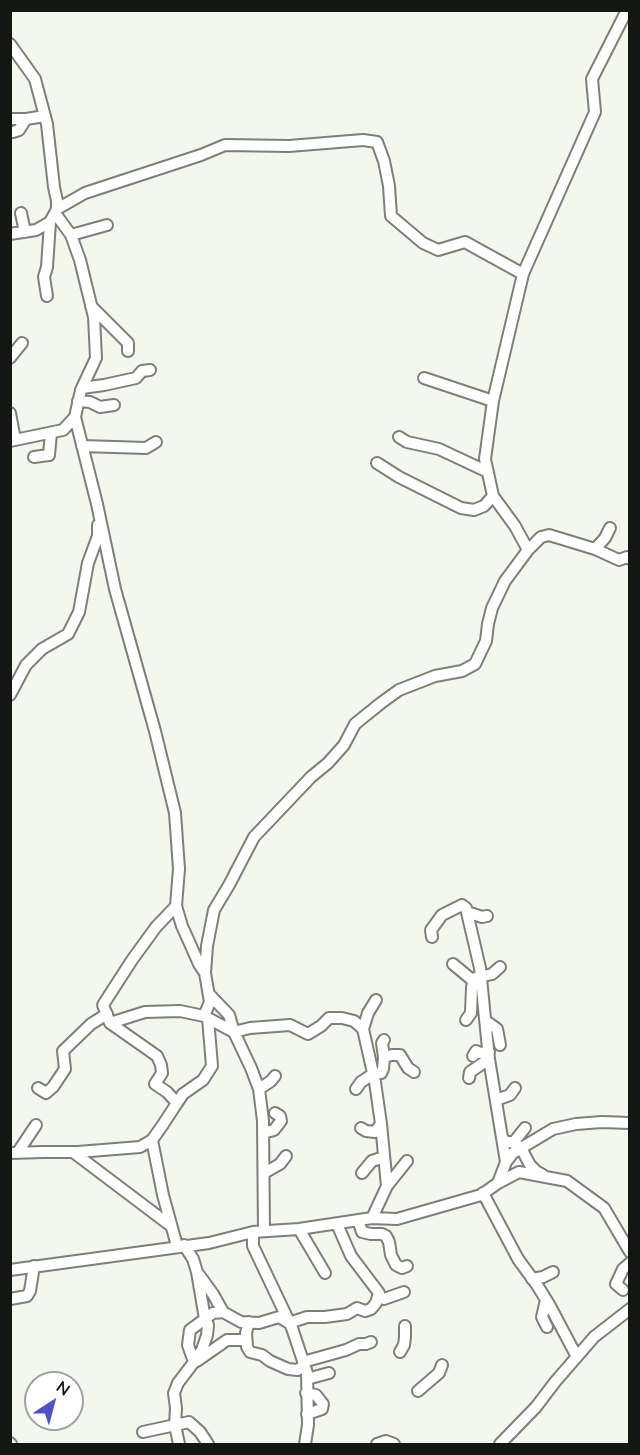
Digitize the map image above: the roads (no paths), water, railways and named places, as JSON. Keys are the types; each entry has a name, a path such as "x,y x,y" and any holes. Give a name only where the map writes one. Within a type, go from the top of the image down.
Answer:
{"street":[{"path":"528,550 518,531 493,496 485,459 493,401 524,274 595,112 592,79 627,10"},
{"path":"10,44 35,79 47,124 54,215 44,277 47,296"},
{"path":"10,119 45,116"},
{"path":"13,132 19,130 26,119"},
{"path":"10,234 36,230 85,194 225,145 289,146 363,140 377,142 384,161 389,186 391,216 423,243 438,250 465,242 524,274"},
{"path":"21,213 25,232"},
{"path":"54,215 71,235 80,260 94,317 96,358 82,388 75,417 115,589 155,731 175,813 179,869 176,906 182,926 205,973"},
{"path":"71,235 107,225"},
{"path":"91,306 128,343 128,351"},
{"path":"10,358 22,343"},
{"path":"82,388 136,378 142,371 150,370"},
{"path":"424,378 493,401"},
{"path":"78,401 90,402 100,407 114,405"},
{"path":"10,413 13,440 63,430 75,417"},
{"path":"34,457 48,454 51,433"},
{"path":"399,437 407,442 440,449 488,472"},
{"path":"82,446 146,448 156,442"},
{"path":"377,463 399,477 461,508 474,510 484,506 493,496"},
{"path":"10,695 26,665 42,649 68,634 79,612 88,563 98,536 97,504"},
{"path":"595,549 610,528"},
{"path":"518,531 549,535 595,549 619,560 627,557 630,559"},
{"path":"14,1153 73,1152 140,1147 152,1140 183,1094 203,1080 212,1066 206,1017 210,1002 205,973 207,946 214,910 254,837 305,783 328,763 344,745 355,724 372,710 399,690 475,664 486,641 492,608 505,581 528,550 541,537 549,535"},
{"path":"432,937 430,930 442,915 462,905 466,908 486,1021 489,1056 506,1162"},
{"path":"176,906 156,927 103,1005 108,1019 158,1056 162,1073 155,1084 177,1103"},
{"path":"467,912 487,916"},
{"path":"453,964 471,979 492,974 500,967"},
{"path":"466,1020 471,1013 472,987 478,977"},
{"path":"209,994 230,1016 234,1032 259,1089 263,1121 264,1231"},
{"path":"376,1000 368,1013 363,1029 381,1124 387,1186"},
{"path":"38,1088 46,1093 53,1087 65,1069 63,1051 91,1024 145,1012 180,1011 206,1017 234,1032 250,1028 290,1025 308,1034 321,1026 329,1017 354,1022 363,1029"},
{"path":"486,1021 497,1029 500,1045"},
{"path":"356,1089 361,1082 373,1074 381,1073 384,1040"},
{"path":"473,1056 476,1051 489,1056"},
{"path":"384,1057 392,1054 400,1055 408,1068 414,1072"},
{"path":"469,1078 471,1072 489,1056"},
{"path":"259,1089 271,1082 274,1076"},
{"path":"496,1100 510,1095 515,1088"},
{"path":"263,1133 274,1130 281,1121 280,1116 275,1113"},
{"path":"517,1146 554,1129 576,1124 630,1123"},
{"path":"361,1128 375,1132 381,1124"},
{"path":"14,1153 36,1125"},
{"path":"498,1183 506,1162 525,1128"},
{"path":"502,1138 517,1146 530,1165 548,1178"},
{"path":"152,1140 171,1226 180,1246 193,1259 208,1324 202,1350 178,1383 174,1393 175,1425 179,1444"},
{"path":"73,1152 171,1226"},
{"path":"264,1173 280,1164 286,1156"},
{"path":"362,1173 372,1161 384,1157"},
{"path":"372,1218 387,1186 407,1161"},
{"path":"10,1270 209,1243 252,1232 299,1229 372,1218 397,1219 483,1193 519,1172 567,1181 604,1208 629,1249"},
{"path":"483,1193 518,1259 546,1300 577,1357"},
{"path":"358,1221 362,1232 386,1236 396,1265 402,1268 407,1266"},
{"path":"196,1272 223,1312 241,1322 259,1323 279,1317 289,1323 308,1317 347,1314 357,1308 365,1311 371,1309 379,1293 351,1256 337,1224"},
{"path":"299,1229 325,1273"},
{"path":"252,1232 254,1246 289,1323 307,1373 308,1425 305,1444"},
{"path":"623,1290 616,1284 623,1269 630,1263"},
{"path":"10,1299 27,1296 34,1266"},
{"path":"532,1279 553,1272"},
{"path":"384,1299 404,1292"},
{"path":"546,1300 542,1317 547,1327"},
{"path":"500,1444 536,1407 594,1337 630,1309"},
{"path":"194,1362 188,1345 190,1330 213,1313 223,1312"},
{"path":"249,1322 246,1338 250,1352 262,1355 288,1369 298,1370 303,1364 371,1342"},
{"path":"400,1352 404,1345 405,1326"},
{"path":"194,1362 227,1340 246,1338"},
{"path":"418,1391 440,1373 442,1365"},
{"path":"307,1379 329,1373"},
{"path":"306,1393 316,1395 323,1404 321,1409 308,1414"},
{"path":"143,1432 189,1422 208,1444"},
{"path":"373,1444 386,1441 394,1444"}]}
